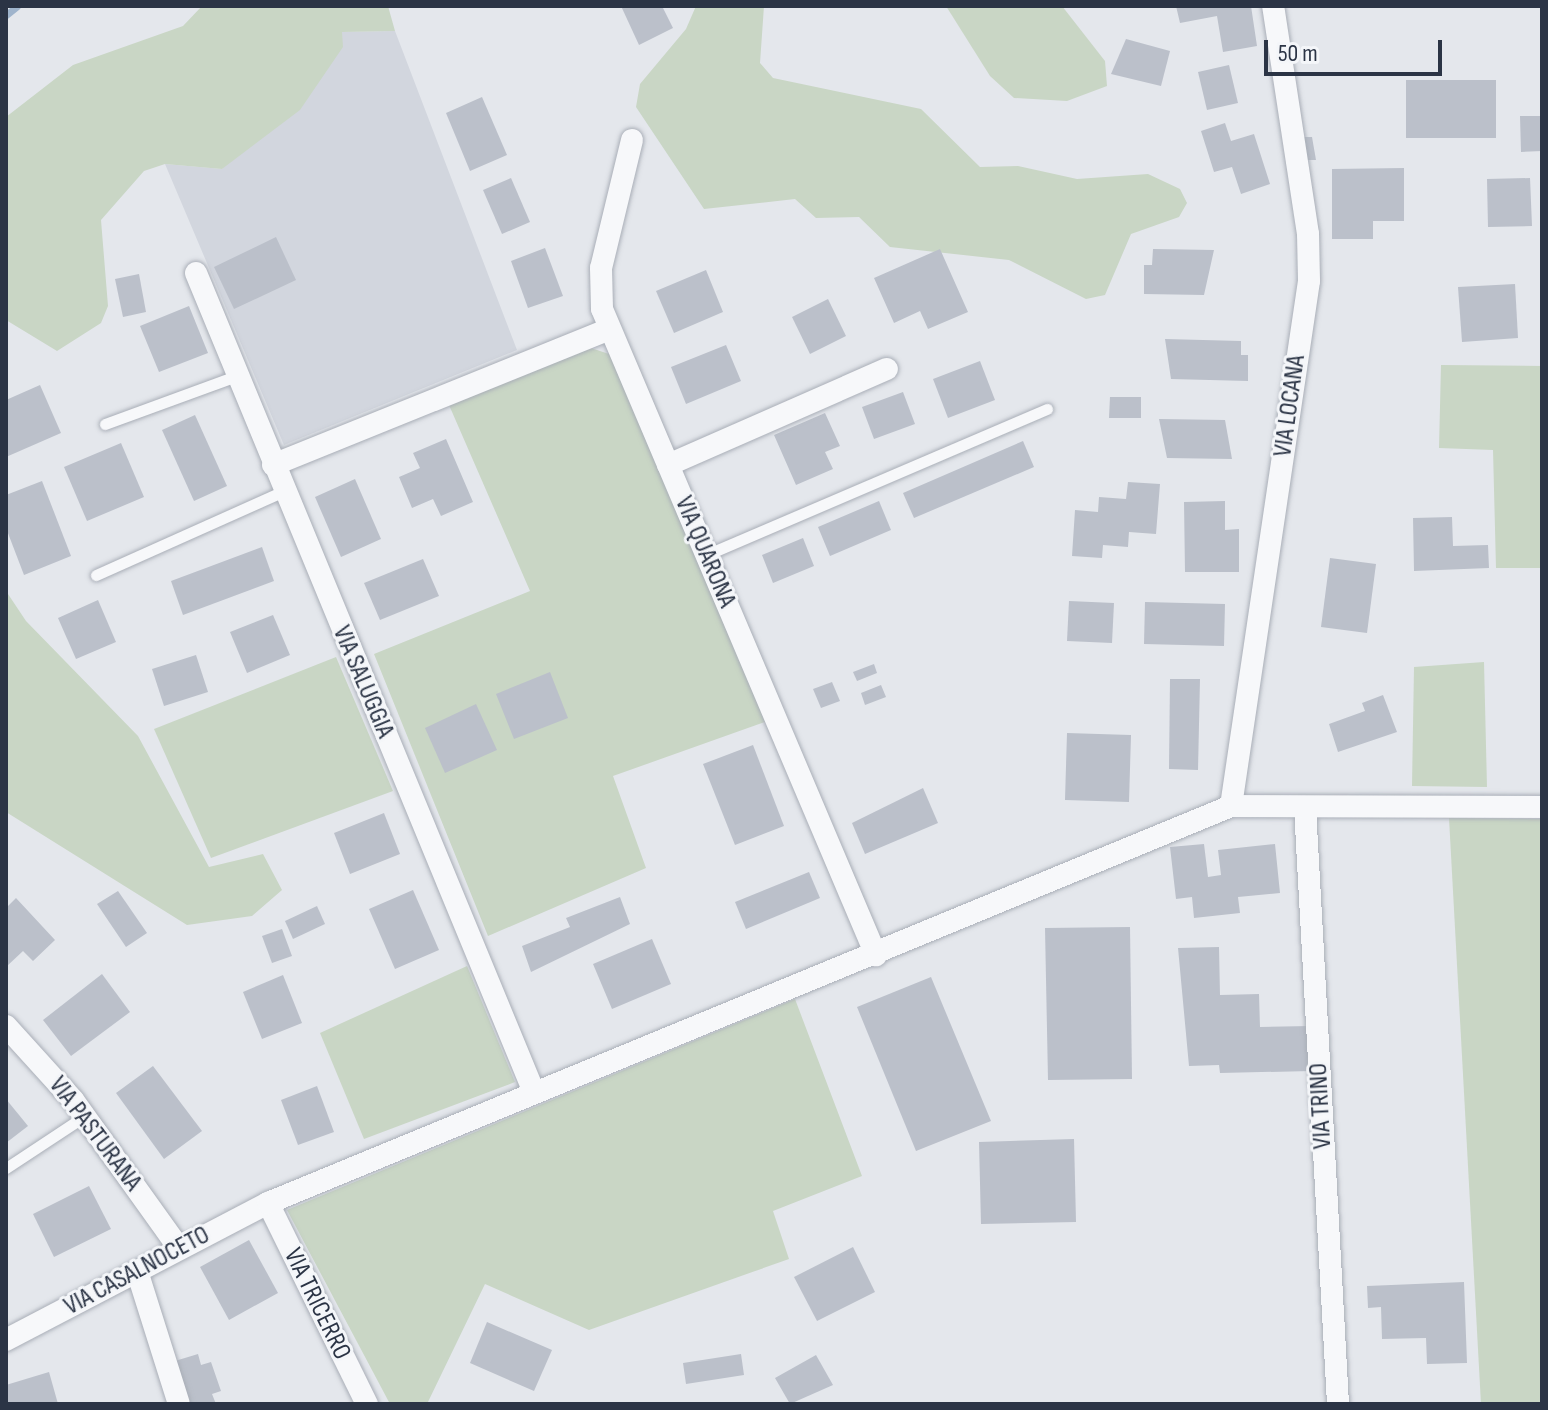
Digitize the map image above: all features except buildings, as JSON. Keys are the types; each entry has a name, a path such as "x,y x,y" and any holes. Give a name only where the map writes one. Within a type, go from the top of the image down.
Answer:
{"street":[{"name":"VIA LOCANA","path":"1231,806 1309,281 1308,234 1273,6"},
{"name":"VIA QUARONA","path":"632,140 599,280 610,329 876,955"},
{"name":"VIA SALUGGIA","path":"196,273 533,1090"},
{"path":"273,465 610,329"},
{"path":"668,465 887,369"},
{"path":"1231,806 1542,807"},
{"name":"VIA CASALNOCETO","path":"6,1340 268,1203 533,1090 876,955 1231,806"},
{"name":"VIA TRINO","path":"1305,808 1338,1404"},
{"name":"VIA PASTURANA","path":"6,1026 85,1116 179,1248"},
{"name":"VIA TRICERRO","path":"268,1203 367,1404"},
{"path":"137,1271 179,1404"}],"lane":[{"path":"105,424 236,376"},
{"path":"706,555 1047,409"},
{"path":"96,575 284,491"},
{"path":"6,1168 85,1116"}],"shaded area":[{"path":"395,31 517,350 284,445 165,164 222,169 342,32"}],"green space":[{"path":"202,6 388,6 395,31 342,32 343,47 300,110 222,169 165,164 144,171 101,220 108,306 101,323 57,351 6,320 6,117 73,65 183,26"},
{"path":"696,6 764,6 760,63 773,78 921,109 980,167 1018,166 1077,179 1148,174 1180,189 1187,203 1179,217 1131,234 1105,295 1086,299 1009,260 890,247 859,217 816,218 795,199 704,209 636,107 640,84 686,29"},
{"path":"946,6 1062,6 1105,61 1107,86 1067,101 1014,98 990,76"},
{"path":"588,347 612,355 765,722 613,776 646,868 488,936 374,654 530,591 449,405"},
{"path":"1441,365 1542,366 1542,568 1496,568 1493,450 1439,448"},
{"path":"6,591 26,621 138,736 209,867 263,854 282,890 252,916 187,925 6,812"},
{"path":"336,657 393,791 211,858 154,729"},
{"path":"1484,662 1487,787 1412,786 1414,667"},
{"path":"1449,818 1542,819 1542,1404 1481,1404"},
{"path":"467,966 515,1082 364,1139 320,1033"},
{"path":"795,999 862,1176 773,1211 789,1259 589,1330 485,1284 427,1404 390,1404 287,1210"}],"waterway":[{"path":"6,15 17,6"}]}
